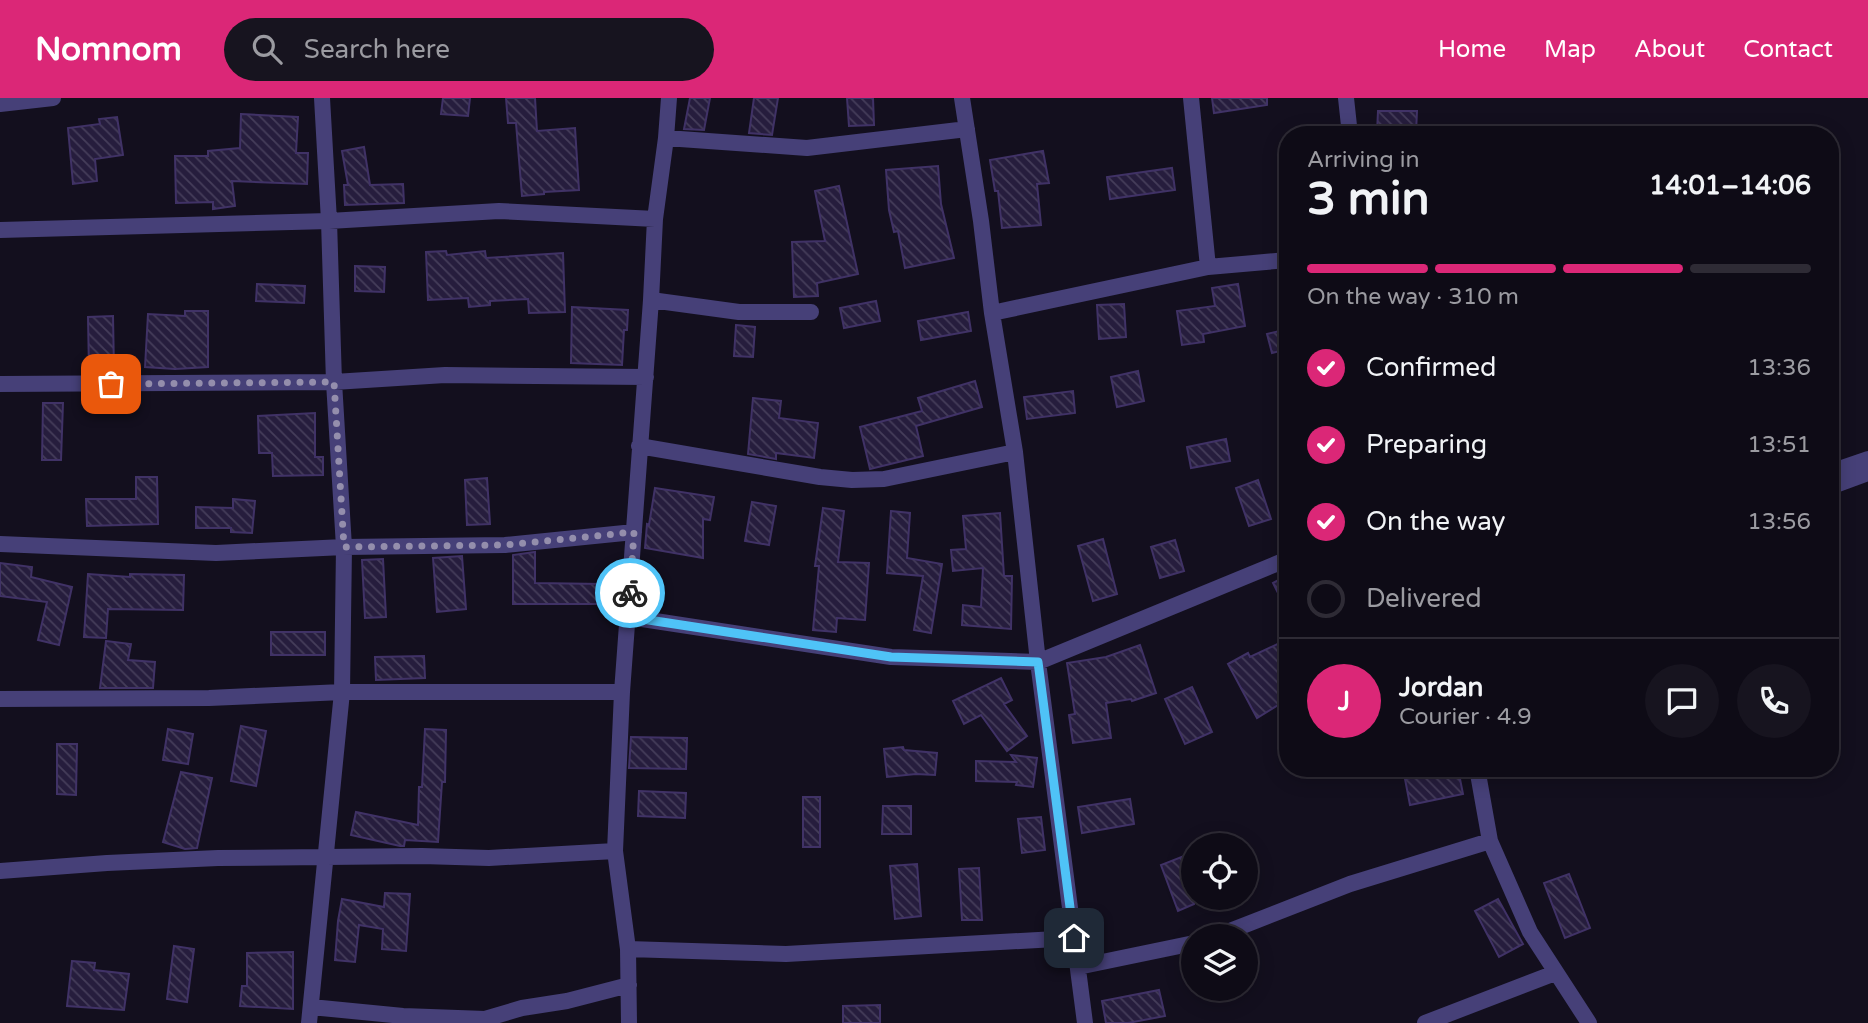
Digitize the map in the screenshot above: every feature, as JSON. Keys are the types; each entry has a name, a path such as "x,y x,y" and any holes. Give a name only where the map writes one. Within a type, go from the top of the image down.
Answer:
{"street":[{"path":"0,104 53,98"},
{"path":"322,98 344,547 342,692 310,1015 485,1019 522,1008 629,985"},
{"path":"629,1023 628,948 615,851 622,692 655,219 669,98"},
{"path":"962,98 992,313 1015,452 1038,662 1086,1023"},
{"path":"1191,98 1208,267"},
{"path":"1346,98 1349,126"},
{"path":"666,138 807,148 967,130"},
{"path":"0,230 329,221 499,211 655,219"},
{"path":"992,313 1208,267 1279,261"},
{"path":"651,300 739,312 811,312"},
{"path":"0,384 334,382 444,375 646,377"},
{"path":"639,446 852,480 884,479 1015,452"},
{"path":"1839,471 1867,466"},
{"path":"1839,482 1867,466"},
{"path":"0,544 216,553 344,547 505,545 634,532"},
{"path":"629,617 891,657 1038,662 1279,563"},
{"path":"0,699 209,698 342,692 622,692"},
{"path":"1479,777 1490,841 1530,932 1589,1023"},
{"path":"1248,924 1350,884 1490,841"},
{"path":"0,872 107,863 326,857 489,859 615,851"},
{"path":"628,948 786,954 1074,938"},
{"path":"1078,967 1181,946"},
{"path":"1425,1023 1555,973"}],"building":[{"path":"443,98 470,98 468,116 441,114"},
{"path":"506,98 535,98 537,131 575,128 579,190 522,196 516,123 508,123"},
{"path":"690,98 710,98 704,130 684,129"},
{"path":"754,98 778,98 772,135 749,133"},
{"path":"847,98 873,98 874,125 849,126"},
{"path":"1212,98 1267,98 1267,105 1214,113"},
{"path":"1378,111 1417,111 1416,126 1377,126"},
{"path":"241,114 298,117 296,153 308,153 307,184 232,181 235,206 213,209 213,202 176,203 175,156 208,156 208,151 240,148"},
{"path":"117,117 123,155 95,159 97,181 73,184 68,128 100,124 99,119"},
{"path":"364,147 370,185 403,184 404,203 345,205 344,185 348,185 342,151"},
{"path":"1043,151 1049,183 1037,184 1041,225 1002,228 998,191 995,191 990,160"},
{"path":"938,166 941,204 954,258 905,268 898,231 894,232 889,210 886,170"},
{"path":"1172,168 1175,190 1110,199 1107,177"},
{"path":"839,186 858,274 817,283 818,296 794,297 792,242 825,241 815,191"},
{"path":"446,251 447,255 485,251 486,258 563,253 565,312 529,313 528,299 490,301 490,305 469,307 468,298 428,300 426,252"},
{"path":"355,266 385,267 384,292 355,291"},
{"path":"257,284 305,286 304,303 256,301"},
{"path":"1238,284 1245,326 1203,334 1204,342 1182,345 1177,311 1215,306 1212,288"},
{"path":"876,301 880,321 844,328 840,308"},
{"path":"1124,304 1126,337 1099,339 1097,305"},
{"path":"572,307 628,310 622,365 571,363"},
{"path":"185,311 208,311 208,367 145,367 148,314 185,316"},
{"path":"968,312 971,331 921,340 918,321"},
{"path":"113,316 114,370 89,371 88,317"},
{"path":"736,325 755,327 753,357 734,356"},
{"path":"1279,331 1279,351 1272,353 1267,334"},
{"path":"1138,371 1144,401 1117,407 1111,377"},
{"path":"975,381 982,407 916,426 923,456 870,469 860,427 922,411 918,398"},
{"path":"1073,391 1075,413 1027,419 1024,397"},
{"path":"753,398 781,401 779,418 818,423 814,458 776,453 776,459 748,454"},
{"path":"43,403 63,403 61,460 42,460"},
{"path":"315,413 315,457 323,457 323,475 273,476 272,453 259,453 258,416"},
{"path":"1226,439 1230,461 1191,468 1187,447"},
{"path":"136,477 157,477 158,524 87,526 86,499 136,499"},
{"path":"487,478 490,524 467,525 465,480"},
{"path":"1258,480 1271,519 1249,526 1236,488"},
{"path":"655,488 714,497 710,520 703,519 703,558 645,548"},
{"path":"233,499 255,501 252,533 231,532 231,528 196,528 196,507 233,508"},
{"path":"752,502 776,506 769,545 745,541"},
{"path":"823,508 844,511 838,562 869,563 865,620 837,618 836,632 813,630 819,566 815,566"},
{"path":"891,511 910,513 907,558 942,564 931,633 914,630 923,576 887,573"},
{"path":"1000,513 1004,576 1012,576 1011,629 962,625 963,605 981,607 983,568 953,571 951,550 966,549 963,516"},
{"path":"1103,539 1117,594 1093,601 1078,546"},
{"path":"1175,540 1184,571 1160,578 1151,547"},
{"path":"535,552 535,583 602,584 601,604 513,604 513,555"},
{"path":"462,556 466,609 437,612 433,558"},
{"path":"383,559 386,617 365,618 362,560"},
{"path":"0,563 32,567 31,577 72,587 59,645 38,640 47,602 0,596"},
{"path":"88,574 130,577 130,574 184,575 183,610 108,609 106,638 84,637"},
{"path":"1279,580 1279,595 1273,583"},
{"path":"271,632 325,632 325,655 271,655"},
{"path":"106,641 131,644 128,660 155,662 153,688 100,688"},
{"path":"1279,643 1279,705 1257,718 1228,664 1248,653 1250,657"},
{"path":"1140,645 1156,693 1132,701 1106,703 1111,738 1073,743 1069,715 1075,714 1067,663 1106,657"},
{"path":"424,656 425,678 376,680 375,657"},
{"path":"1001,678 1012,700 1004,704 1027,736 1007,751 981,715 964,724 953,701"},
{"path":"1192,687 1212,732 1185,744 1165,699"},
{"path":"241,726 266,731 256,786 231,781"},
{"path":"168,729 193,734 188,764 163,760"},
{"path":"425,729 446,730 445,782 442,782 438,842 405,840 404,846 400,846 351,835 356,812 418,825"},
{"path":"631,737 687,738 686,769 629,768"},
{"path":"57,744 77,744 76,795 57,794"},
{"path":"903,747 904,750 937,753 935,775 887,777 884,749"},
{"path":"1011,755 1037,758 1033,787 1016,785 1017,782 976,781 976,761 1016,762"},
{"path":"181,772 212,778 197,848 185,849 163,842"},
{"path":"1460,777 1463,794 1410,805 1405,779"},
{"path":"639,791 686,793 685,818 638,816"},
{"path":"803,797 820,797 820,847 803,847"},
{"path":"1130,799 1134,824 1082,833 1078,807"},
{"path":"883,806 911,806 911,834 882,834"},
{"path":"1041,817 1045,850 1022,853 1018,819"},
{"path":"1181,857 1181,910 1178,911 1161,865"},
{"path":"917,864 921,916 895,919 890,866"},
{"path":"979,868 982,920 962,920 959,869"},
{"path":"1569,874 1590,928 1565,938 1544,883"},
{"path":"385,893 410,894 406,951 382,949 383,929 359,925 355,962 335,960 342,899 384,907"},
{"path":"1498,899 1523,944 1499,957 1475,911"},
{"path":"174,946 194,949 187,1002 167,999"},
{"path":"293,952 293,1009 240,1006 242,986 247,986 247,953"},
{"path":"72,961 95,963 94,970 129,974 124,1010 67,1006"},
{"path":"1159,990 1165,1016 1128,1023 1106,1023 1102,1001"},
{"path":"880,1005 880,1023 843,1023 843,1006"}],"way so far":[{"path":"111,384 334,382 344,547 505,545 634,532 630,593"}],"route":[{"path":"630,593 629,617 891,657 1038,662 1074,938"}]}
